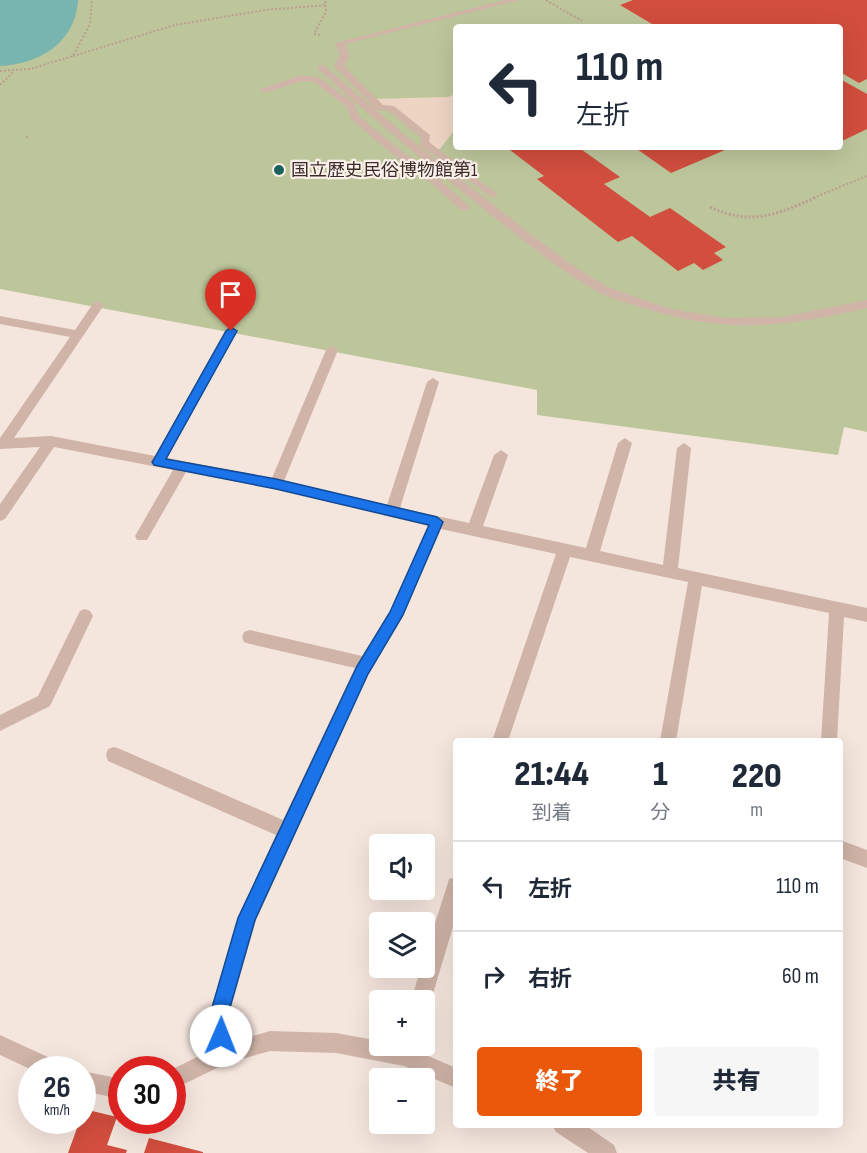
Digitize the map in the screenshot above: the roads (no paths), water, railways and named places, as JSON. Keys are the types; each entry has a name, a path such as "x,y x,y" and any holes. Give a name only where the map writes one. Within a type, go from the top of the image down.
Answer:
{"street":[{"path":"492,195 424,142 426,137 392,108 380,108 339,66 345,55 340,43 516,0"},
{"path":"321,67 430,160 499,215 561,263 607,292 687,317 729,323 774,323 819,316 867,304"},
{"path":"264,90 301,78 317,80 351,105 354,117 401,156 415,163 465,208"},
{"path":"2,443 98,304"},
{"path":"0,320 78,334"},
{"path":"158,462 231,331"},
{"path":"276,484 332,350"},
{"path":"392,512 433,382"},
{"path":"2,443 51,441 276,484 437,522 867,615"},
{"path":"0,514 51,441"},
{"path":"591,555 625,442"},
{"path":"670,571 684,448"},
{"path":"474,530 501,455"},
{"path":"142,536 182,467"},
{"path":"224,1054 218,1018 247,918 286,830 366,664 396,615 437,522"},
{"path":"501,738 565,549"},
{"path":"669,738 696,578"},
{"path":"829,738 837,609"},
{"path":"0,723 44,701 85,616"},
{"path":"250,637 366,664"},
{"path":"114,755 286,830"},
{"path":"843,850 867,859"},
{"path":"425,990 453,896"},
{"path":"186,1073 224,1054 270,1041 336,1042 369,1046"},
{"path":"0,1045 24,1056"},
{"path":"415,1056 453,1076"},
{"path":"570,1128 606,1153"}],"water":[{"path":"0,0 78,0 78,3 75,18 69,30 51,50 28,61 0,66"}],"place":[{"name":"国立歴史民俗博物館第1","path":"279,170"}]}
